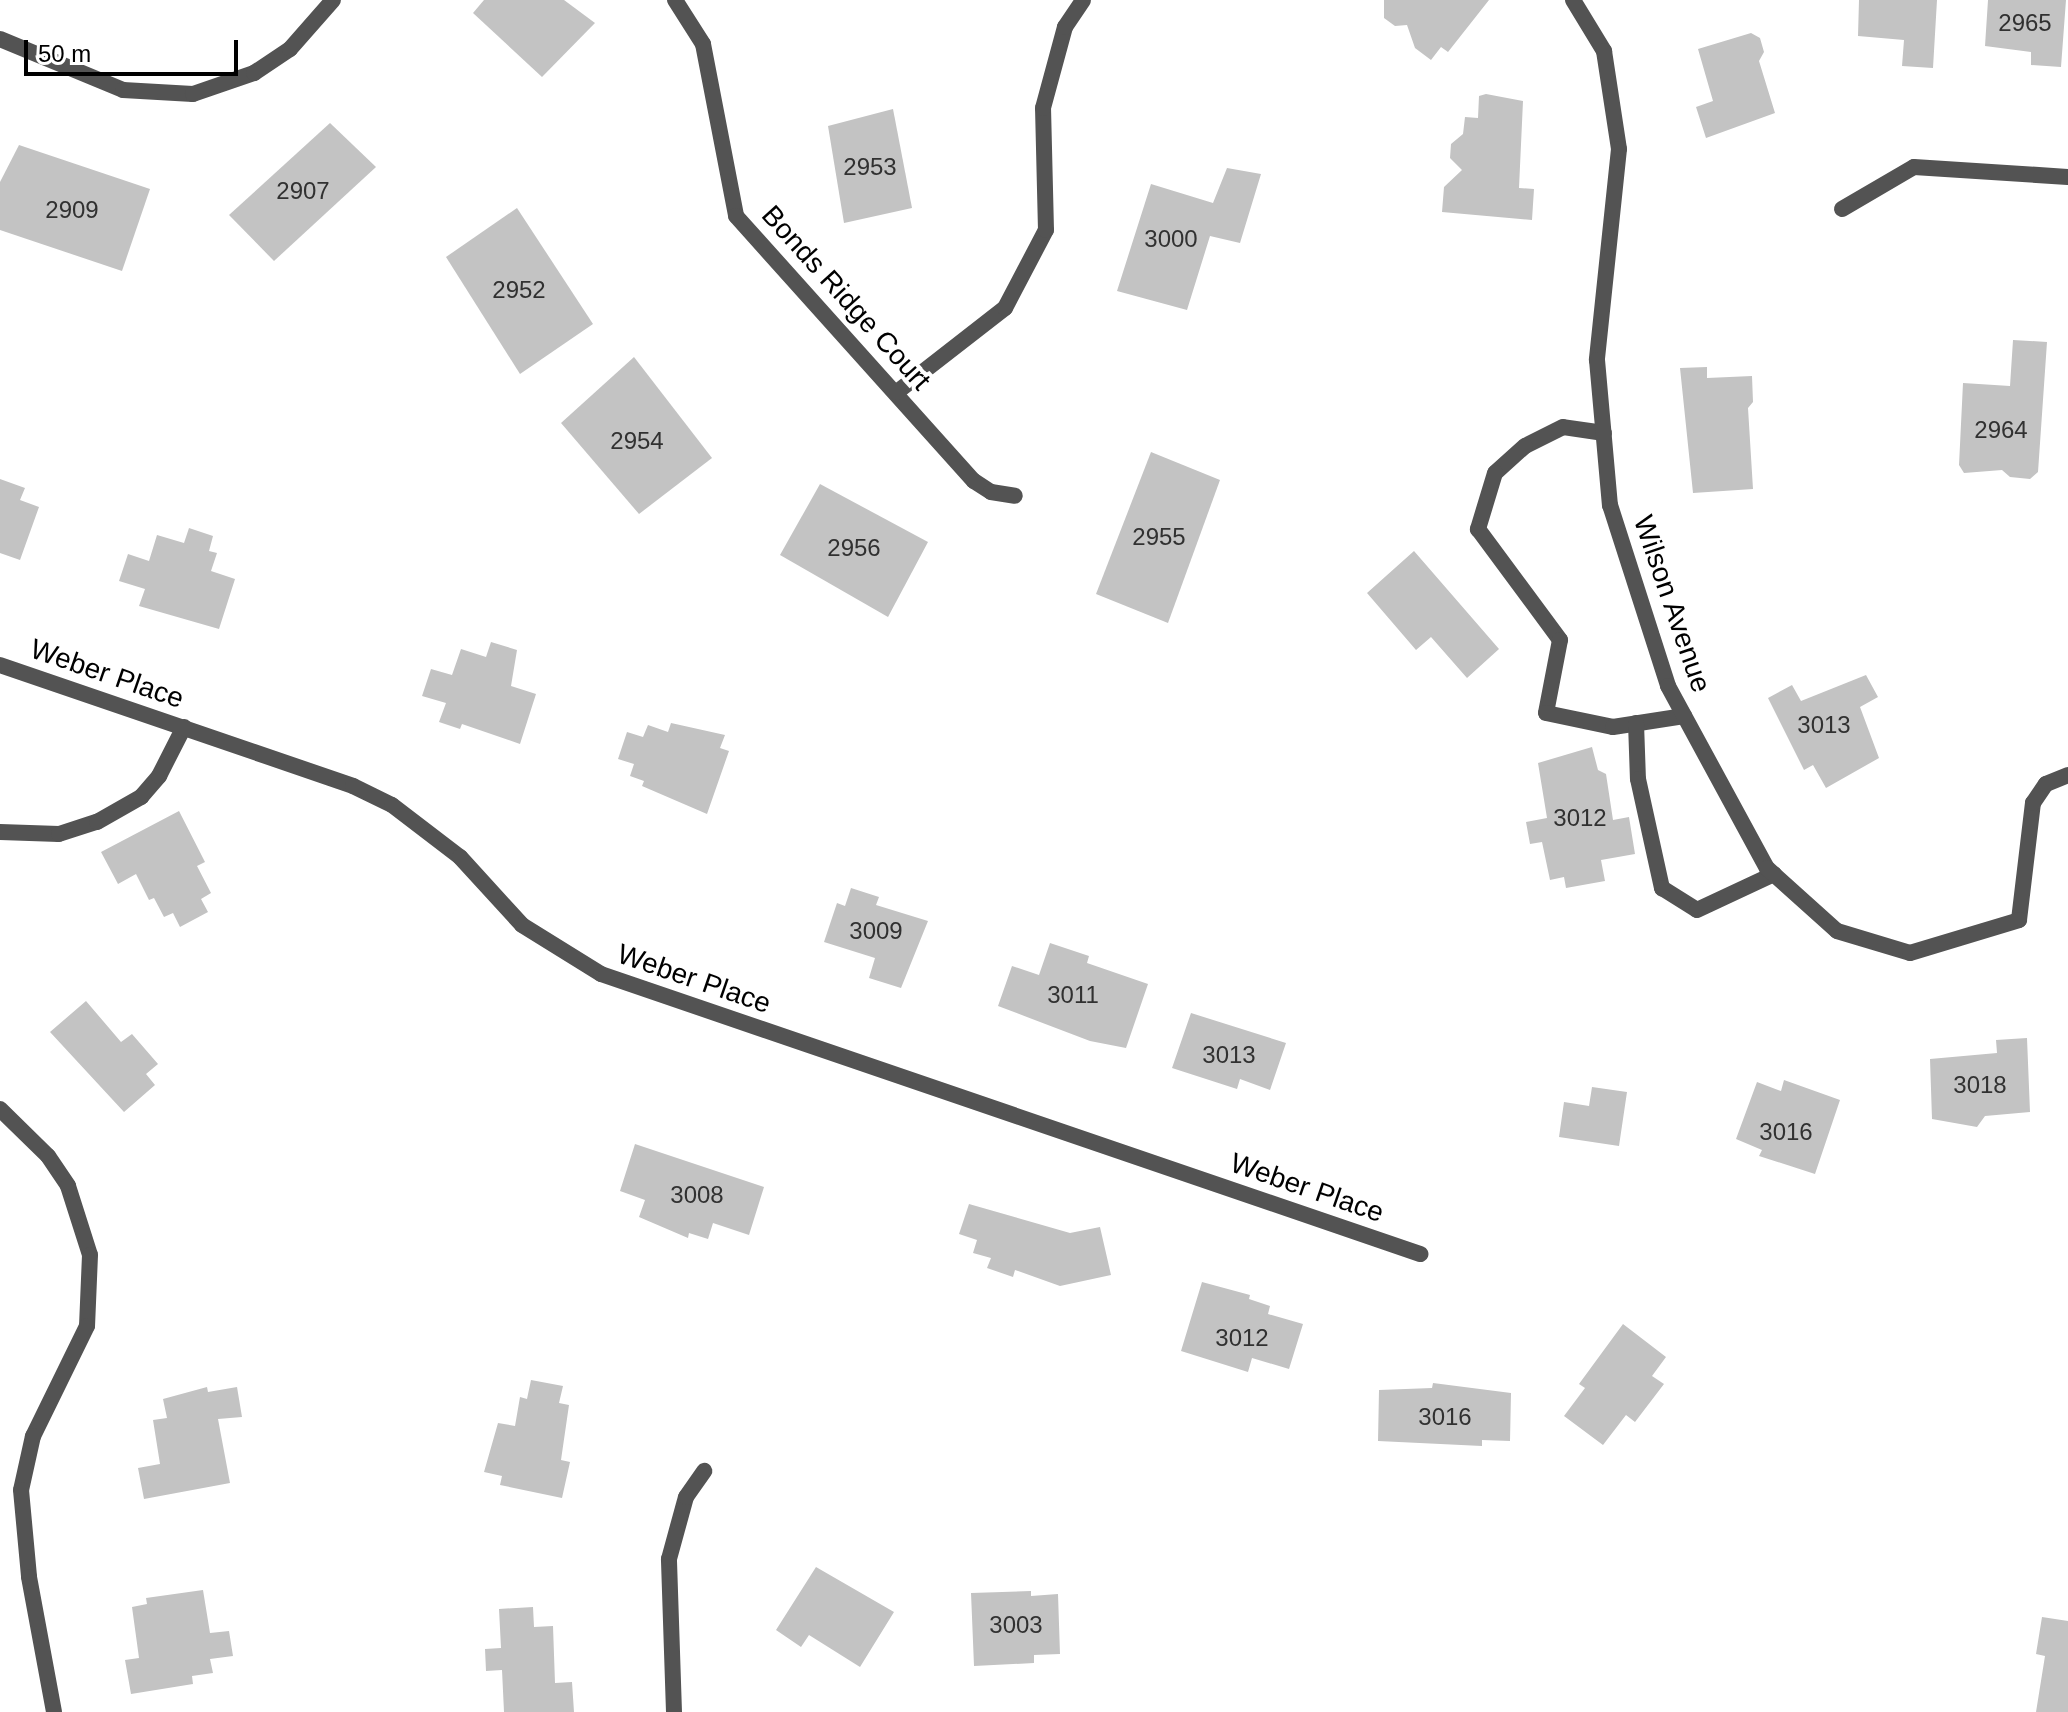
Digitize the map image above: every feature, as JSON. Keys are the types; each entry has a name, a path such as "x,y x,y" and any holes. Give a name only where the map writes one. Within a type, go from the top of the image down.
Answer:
{"street":[{"path":"0,39 123,90 193,94 254,73 290,49 333,0"},
{"name":"Bonds Ridge Court","path":"675,0 703,44 736,216 782,273 897,392 974,481 991,492 1015,496"},
{"path":"897,392 1005,308 1046,230 1043,108 1065,27 1083,0"},
{"name":"Wilson Avenue","path":"1573,0 1604,51 1619,149 1597,360 1610,505 1668,686 1774,874 1837,931 1910,953 2019,920 2033,803 2046,784 2068,775"},
{"path":"1842,209 1914,167 2068,177"},
{"path":"1604,433 1563,427 1525,446 1495,473 1478,529 1560,640 1546,713 1613,727 1684,716"},
{"name":"Weber Place","path":"0,665 184,727 392,805 460,857 522,925 601,974 1420,1254"},
{"path":"1636,723 1638,779 1662,888 1697,910 1774,874"},
{"path":"0,832 59,834 97,822 141,797 159,776 184,727"},
{"path":"0,1109 48,1156 68,1186 90,1255 87,1326 33,1436 21,1490 29,1577 54,1712"},
{"path":"674,1712 669,1559 682,1508 704,1471"}],"building":[{"path":"484,0 564,0 595,23 542,77 473,13"},
{"path":"1384,0 1489,0 1448,52 1441,47 1431,60 1415,48 1407,25 1395,26 1384,18"},
{"path":"1859,0 1937,0 1933,68 1902,66 1904,40 1858,36"},
{"path":"1988,0 2066,0 2061,67 2031,65 2031,52 1985,46"},
{"path":"1751,33 1760,38 1764,52 1759,61 1775,113 1706,138 1696,107 1713,101 1698,49"},
{"path":"1486,94 1523,101 1519,188 1534,189 1532,220 1442,212 1444,187 1462,170 1450,158 1451,144 1463,134 1465,117 1478,118 1479,96"},
{"path":"893,109 912,208 844,223 828,126"},
{"path":"330,123 376,167 274,261 229,215"},
{"path":"19,145 150,189 122,271 0,230 0,182"},
{"path":"1227,168 1261,174 1240,243 1210,236 1187,310 1117,291 1151,184 1213,203"},
{"path":"517,208 593,324 520,374 446,257"},
{"path":"2013,340 2047,342 2038,472 2030,479 2010,477 2002,470 1964,473 1959,465 1963,383 2010,386"},
{"path":"634,357 712,458 639,514 561,423"},
{"path":"1707,367 1707,378 1752,376 1753,402 1748,408 1753,489 1693,493 1680,368"},
{"path":"1151,452 1220,480 1168,623 1096,594"},
{"path":"0,479 25,488 20,500 39,507 20,560 0,553"},
{"path":"820,484 928,542 888,617 780,555"},
{"path":"189,528 213,536 209,551 217,553 211,571 235,579 219,629 139,606 145,589 119,581 128,554 149,561 157,535 184,543"},
{"path":"1414,551 1499,649 1467,678 1431,637 1416,650 1367,593"},
{"path":"491,642 517,650 511,686 536,694 520,744 462,724 460,729 439,722 446,703 422,696 431,669 452,675 461,649 486,657"},
{"path":"1866,675 1878,697 1860,707 1879,758 1826,788 1813,765 1804,770 1768,698 1792,685 1801,701"},
{"path":"671,723 725,735 720,748 729,751 707,814 642,786 644,781 630,776 634,764 618,759 627,732 643,737 648,725 668,732"},
{"path":"1592,747 1598,770 1606,774 1613,820 1629,817 1635,854 1601,860 1605,881 1566,888 1564,877 1550,880 1542,842 1530,844 1526,822 1547,818 1538,763"},
{"path":"179,811 205,862 197,866 211,893 201,899 208,912 180,927 173,913 164,917 154,898 149,900 136,874 118,884 101,852"},
{"path":"851,888 879,897 876,905 928,921 901,988 869,978 875,958 824,942 837,903 845,906"},
{"path":"1050,943 1089,956 1087,963 1148,984 1126,1048 1090,1041 998,1006 1012,966 1039,975"},
{"path":"86,1001 121,1042 132,1034 158,1064 146,1074 155,1085 124,1112 50,1032"},
{"path":"1191,1013 1286,1043 1270,1090 1240,1079 1237,1089 1172,1068"},
{"path":"2027,1038 2030,1112 1985,1116 1977,1127 1932,1119 1930,1059 1997,1053 1996,1040"},
{"path":"1784,1080 1840,1100 1815,1174 1759,1156 1762,1150 1736,1139 1757,1082 1781,1091"},
{"path":"1592,1087 1627,1092 1619,1146 1559,1137 1564,1102 1589,1106"},
{"path":"635,1144 764,1187 749,1235 713,1223 708,1239 689,1233 688,1238 639,1217 645,1200 620,1191"},
{"path":"969,1204 1070,1233 1100,1227 1111,1275 1060,1286 1015,1270 1013,1277 987,1268 991,1258 973,1253 977,1240 959,1234"},
{"path":"1202,1282 1250,1295 1249,1299 1270,1306 1268,1314 1303,1324 1289,1369 1252,1358 1248,1372 1181,1351"},
{"path":"1623,1324 1666,1357 1652,1376 1664,1384 1635,1422 1626,1415 1603,1445 1564,1416 1585,1388 1579,1384"},
{"path":"531,1380 563,1386 559,1403 569,1405 561,1460 570,1462 562,1498 500,1485 502,1476 484,1472 498,1423 515,1426 520,1397 527,1399"},
{"path":"1433,1383 1511,1393 1510,1441 1482,1440 1482,1446 1378,1441 1379,1390 1432,1388"},
{"path":"207,1387 208,1392 237,1387 242,1417 218,1419 230,1483 144,1499 138,1468 160,1464 153,1420 167,1418 163,1399"},
{"path":"816,1567 894,1612 860,1667 809,1635 801,1647 776,1630"},
{"path":"203,1590 210,1633 229,1631 233,1656 210,1659 213,1673 192,1676 193,1684 131,1694 125,1660 139,1658 132,1607 147,1604 146,1598"},
{"path":"1031,1591 1031,1596 1058,1594 1060,1654 1034,1655 1034,1663 974,1666 971,1593"},
{"path":"533,1607 534,1627 553,1626 555,1683 572,1682 574,1712 504,1712 502,1670 486,1671 485,1649 501,1648 499,1609"},
{"path":"2042,1617 2068,1621 2068,1712 2036,1712 2045,1656 2036,1654"}]}
